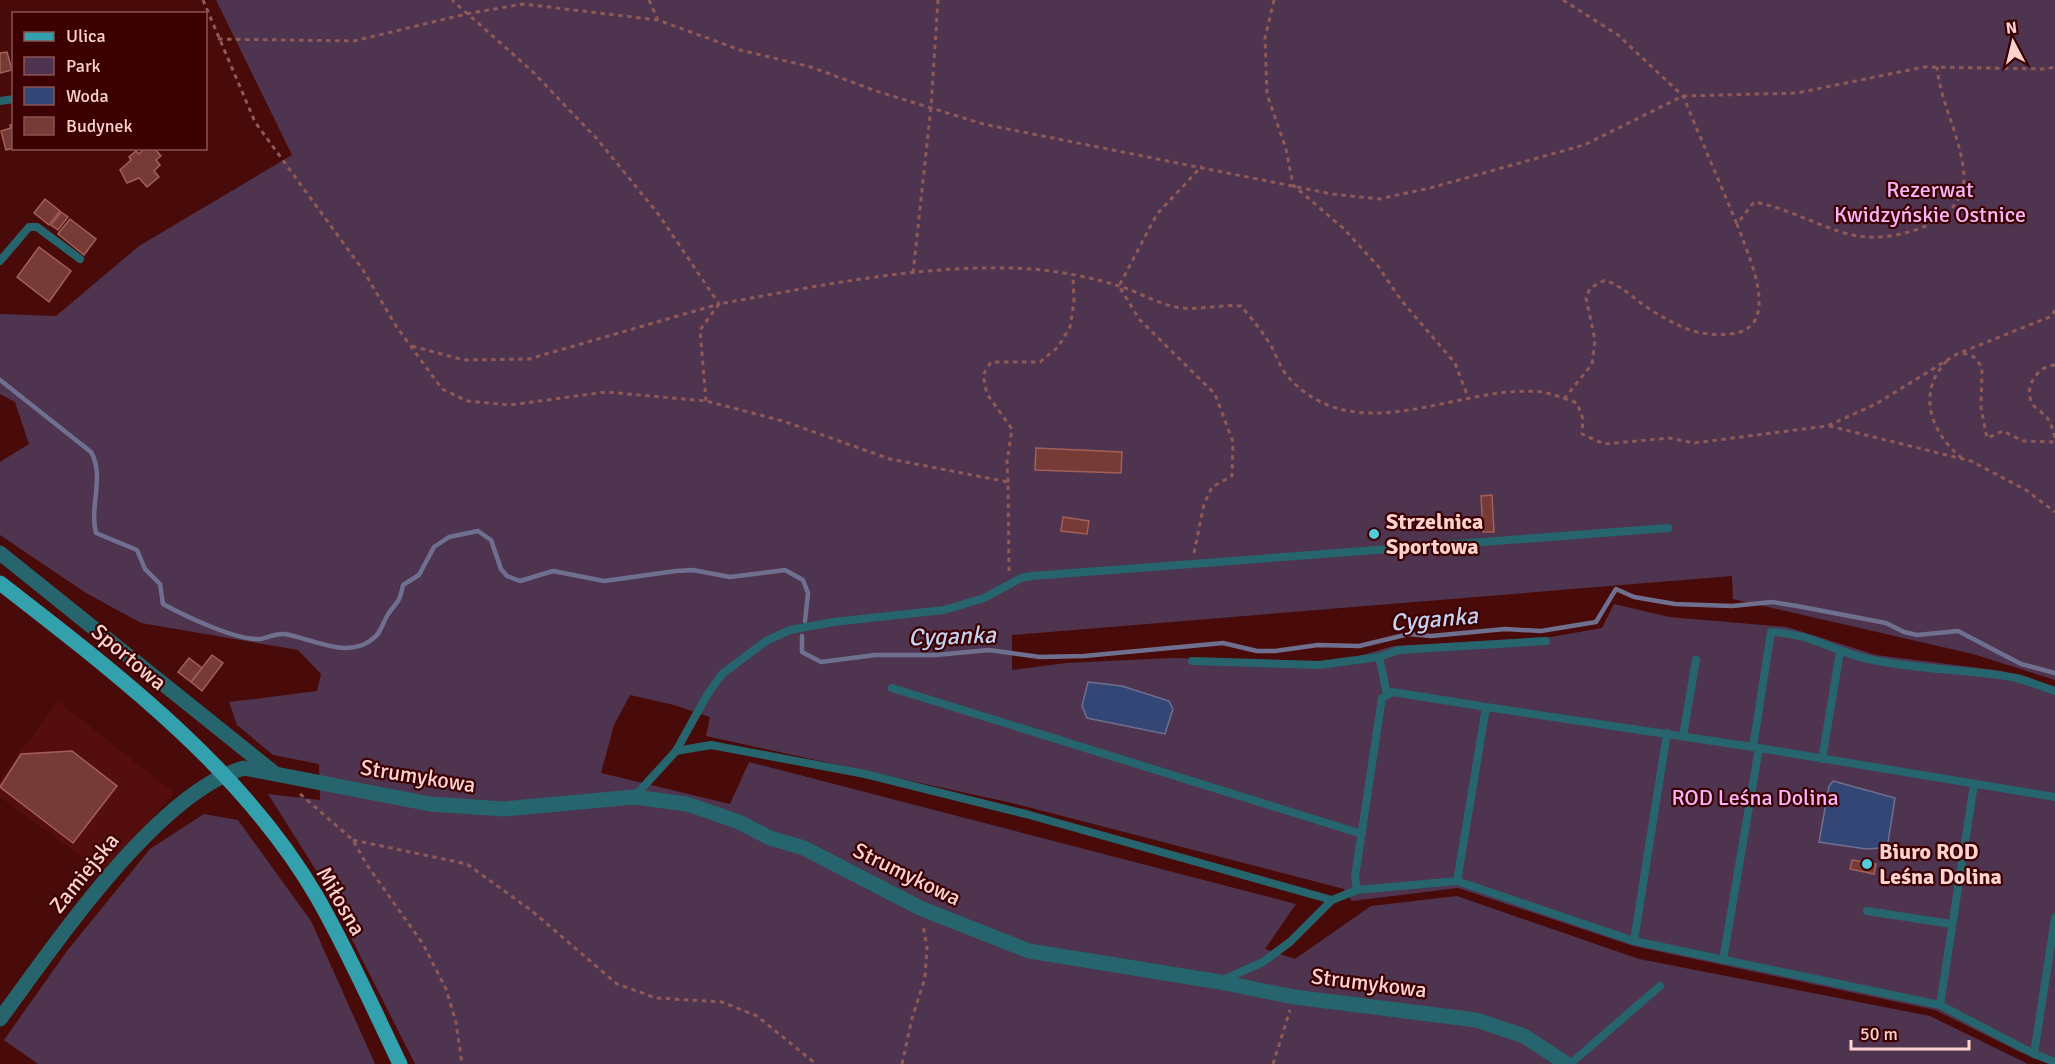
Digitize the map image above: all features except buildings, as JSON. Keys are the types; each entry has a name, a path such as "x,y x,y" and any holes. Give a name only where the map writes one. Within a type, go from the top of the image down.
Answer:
{"main road":[{"name":"Sportowa","path":"0,583 158,711 223,774"},
{"name":"Miłosna","path":"223,774 249,803 316,896 400,1064"}],"street":[{"path":"0,553 275,773"},
{"name":"Strumykowa","path":"223,774 244,768 460,808 504,809 569,805 634,797 687,804 739,822 770,838 804,848 920,908 1029,951 1220,982 1294,997 1476,1020 1524,1036 1569,1064"},
{"name":"Zamiejska","path":"0,1019 64,932 141,839 223,774"}],"lane":[{"path":"0,261 29,227 37,227 80,259"},
{"path":"634,797 676,751 707,695 722,674 766,641 790,630 833,622 944,610 984,598 1009,584 1032,576 1668,528"},
{"path":"1723,960 1756,747 1771,632 1800,635 1840,652 1870,660 2018,678 2055,691"},
{"path":"1192,661 1319,665 1379,657 1399,650 1546,641"},
{"path":"1822,759 1840,652"},
{"path":"1379,657 1387,694"},
{"path":"1683,736 1696,660"},
{"path":"892,688 1362,834"},
{"path":"1357,890 1355,877 1382,698 1393,692 1756,747 2055,797"},
{"path":"1457,881 1486,706"},
{"path":"1634,941 1666,733"},
{"path":"676,751 711,745 865,774 1026,814 1332,900"},
{"path":"1940,1005 1974,784"},
{"path":"1220,982 1263,962 1290,942 1332,900 1357,890 1457,881 1634,941 1940,1005 2034,1054 2055,1062"},
{"path":"1867,911 1951,924"},
{"path":"2034,1054 2055,918"},
{"path":"1569,1064 1660,986"}],"path":[{"path":"203,0 255,122 363,270 411,346 442,388 467,401 510,405 606,392 706,401 783,421 890,459 1008,482"},
{"path":"452,0 531,71 598,140 659,215 719,304"},
{"path":"649,0 658,20"},
{"path":"913,273 931,107 938,0"},
{"path":"1274,0 1265,38 1266,94 1286,149 1293,184 1343,228 1378,266 1401,300 1455,363 1469,400"},
{"path":"1563,0 1618,35 1683,96 1737,224 1758,286 1760,309 1752,323 1738,333 1717,335 1683,328 1650,310 1621,286 1605,280 1590,288 1586,298 1594,340 1593,364 1564,399"},
{"path":"218,39 354,41 466,14 523,4 658,20 740,50 811,67 876,92 983,124 1293,184 1332,194 1379,199 1430,188 1584,145 1683,96 1797,93 1890,73 1937,67 2046,69 2055,67"},
{"path":"1737,224 1754,202 1773,205 1867,237 1908,232 1941,220 1958,202 1964,180 1959,147 1939,90 1937,67"},
{"path":"1119,286 1157,214 1202,166"},
{"path":"411,346 464,360 529,359 719,304 913,273 1008,268 1073,275 1119,286 1183,308 1221,304 1241,306 1271,346 1288,378 1333,408 1374,414 1420,409 1512,393 1543,392 1577,403 1581,410 1582,434 1604,444 1669,438 1694,443 1827,426 1876,404 1977,344 2052,316 2055,310"},
{"path":"1009,584 1007,462 1012,429 987,394 983,375 991,362 1040,362 1058,347 1070,327 1074,302 1073,275"},
{"path":"1119,286 1139,319 1215,394 1233,442 1232,476 1212,487 1204,504 1192,564"},
{"path":"706,401 700,330 719,304"},
{"path":"1963,459 1942,439 1933,423 1930,390 1934,376 1955,356 1965,352 1974,357 1982,367 1981,408 1987,438 2003,432 2023,441 2055,440 2048,419 2032,403 2030,394 2036,374 2041,369 2055,365"},
{"path":"1941,369 1942,363"},
{"path":"1827,426 1963,459 2026,490 2055,512"},
{"path":"275,773 353,840 367,865 423,944 446,988 456,1022 462,1064"},
{"path":"353,840 467,864 532,910 617,984 656,999 722,1002 757,1016 816,1064"},
{"path":"902,1064 912,1018 925,978 927,947 920,908"},
{"path":"1273,1064 1294,997"}],"shaded area":[{"path":"58,701 174,793 103,872 0,797 0,780"}],"green space":[{"path":"216,0 2055,0 2055,680 1973,654 1733,599 1732,576 1012,635 1012,670 1066,663 1171,658 1321,661 1356,657 1393,646 1551,637 1602,628 1614,604 1669,617 1787,627 1876,655 2003,671 2055,687 2055,1064 2020,1052 1935,1010 1633,946 1458,888 1352,901 1344,889 1012,803 706,736 710,717 674,705 630,695 614,725 601,773 730,804 749,762 1296,904 1265,949 1295,959 1371,906 1457,896 1639,959 1930,1016 2028,1064 415,1064 321,878 268,794 320,800 319,764 273,755 237,725 229,702 317,691 321,674 298,650 141,623 86,593 0,535 0,462 29,444 15,402 0,394 0,314 56,316 139,246 292,155"},
{"path":"204,814 238,820 311,921 375,1064 38,1064 4,1040 67,951 150,849"}],"water":[{"path":"1088,682 1122,686 1169,701 1173,709 1165,734 1087,718 1082,706"},
{"path":"1833,781 1895,798 1888,842 1881,848 1866,849 1819,842 1829,786"}],"waterway":[{"path":"0,380 91,452 97,471 94,513 96,533 137,550 145,569 160,584 163,604 236,636 258,639 284,634 343,648 366,644 378,634 387,616 399,600 403,585 419,575 434,547 449,537 478,531 491,540 501,569 507,576 520,581 553,571 604,581 676,571 693,570 730,577 785,570 803,580 808,593 805,621"},
{"name":"Cyganka","path":"802,636 802,652 821,662 875,655 936,655 989,650 1040,657 1084,656 1223,643 1257,651 1275,651 1318,645 1359,646 1409,634 1431,636 1505,629 1541,631 1596,622 1616,589 1634,597 1675,604 1732,606 1772,602 1886,623 1904,632 1917,635 1958,631 2021,664 2055,673"}],"place":[{"name":"Strzelnica Sportowa","path":"1374,534"},
{"name":"Biuro ROD Leśna Dolina","path":"1867,864"}],"park label":[{"name":"Rezerwat Kwidzyńskie Ostnice","path":"1930,202"},
{"name":"ROD Leśna Dolina","path":"1755,797"}]}
